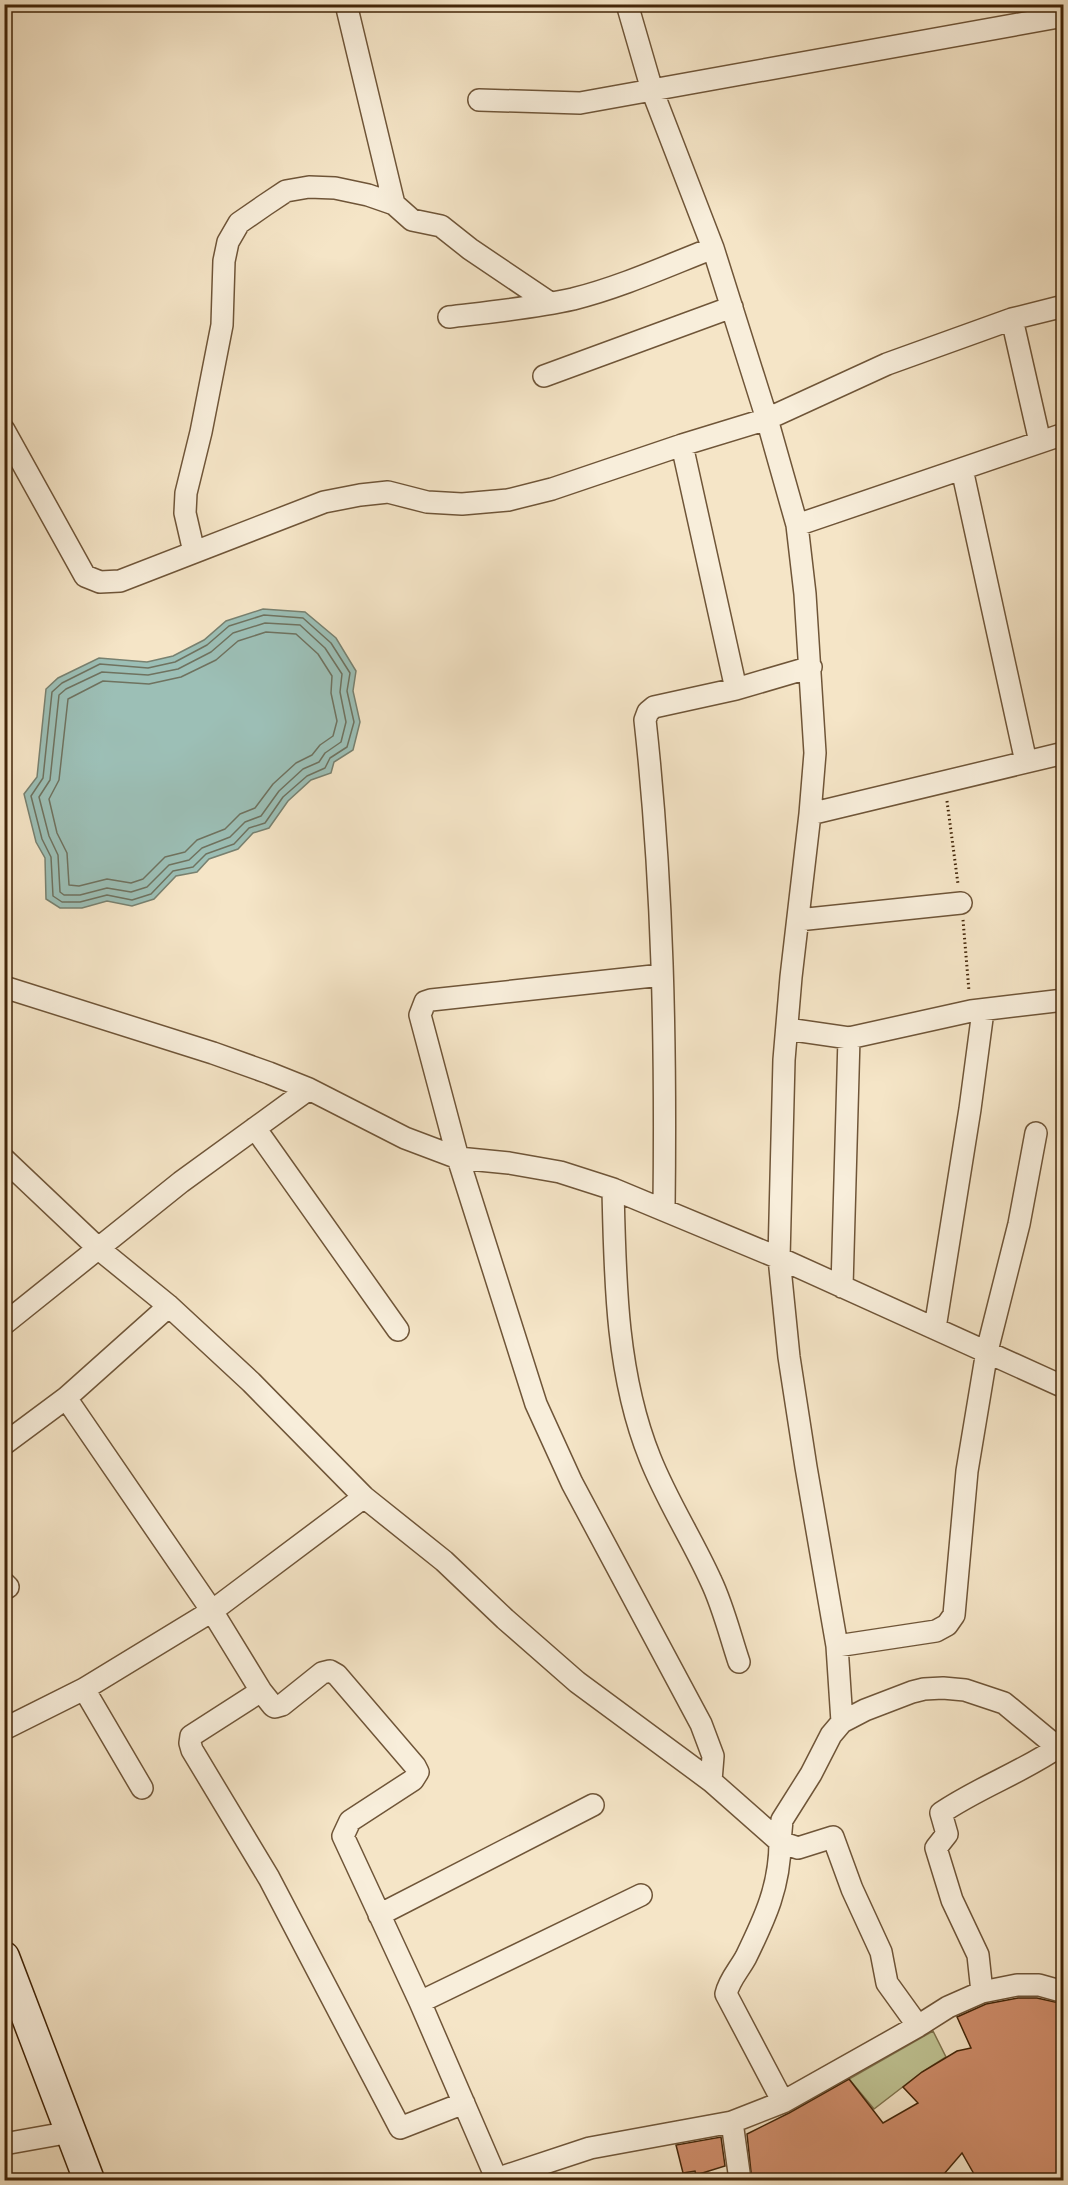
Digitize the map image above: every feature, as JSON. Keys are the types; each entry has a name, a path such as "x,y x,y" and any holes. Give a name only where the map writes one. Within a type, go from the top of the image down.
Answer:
{"street":[{"path":"346,4 394,204"},
{"path":"627,4 652,90 713,248 767,419 797,525 811,667 815,753 784,1060 779,1258 789,1357 837,1646 842,1722"},
{"path":"479,100 580,103 1064,16"},
{"path":"194,552 185,513 186,493 201,432 222,325 224,261 228,242 239,223 286,191 309,187 335,188 368,195 394,204 412,220 441,226 470,249 550,303"},
{"path":"449,317 574,298 622,284 713,248"},
{"path":"4,430 85,576 100,582 120,581 324,502 388,492 427,502 508,500 552,489 767,419 887,364 1012,319 1064,306"},
{"path":"544,376 732,307"},
{"path":"1012,319 1040,442"},
{"path":"797,525 1064,434"},
{"path":"682,445 736,689"},
{"path":"962,470 1026,762"},
{"path":"664,1209 666,1059 655,812 645,720 648,712 654,707 736,689 811,667"},
{"path":"810,814 1064,753"},
{"path":"798,920 961,903"},
{"path":"662,975 426,1002 420,1015 458,1158 536,1404 572,1483 701,1724 713,1756 711,1781"},
{"path":"4,987 213,1053 309,1089 405,1138 458,1158 509,1163 560,1172 614,1189 779,1258 1064,1387"},
{"path":"787,1029 849,1038 971,1011 1064,1000"},
{"path":"935,1328 970,1109 983,1011"},
{"path":"842,1287 849,1038"},
{"path":"4,1324 181,1182 309,1089"},
{"path":"255,1128 398,1330"},
{"path":"837,1646 936,1631 947,1625 954,1615 967,1471 987,1351 1019,1224 1036,1133"},
{"path":"4,1159 99,1248 169,1306 250,1382 364,1497 444,1561 505,1619 577,1682 711,1781 780,1842 798,1848 833,1838 852,1889 881,1952 887,1983 918,2026"},
{"path":"614,1189 616,1269 623,1351 632,1403 649,1457 712,1584 739,1662"},
{"path":"4,1444 66,1398 169,1306"},
{"path":"66,1398 212,1611 261,1691 273,1706 278,1707 322,1673 326,1671 333,1673 415,1766 417,1772 413,1780 350,1821 343,1836 420,2002 495,2180 590,2148 732,2122 783,2102 948,2007 982,1992 1017,1985 1039,1985 1064,1992"},
{"path":"4,1729 84,1689 212,1611 364,1497"},
{"path":"84,1689 141,1788"},
{"path":"783,2102 726,1994 728,1984 754,1940 776,1887 780,1865 782,1820 811,1774 831,1735 842,1722 865,1710 912,1692 924,1689 954,1689 965,1690 1004,1703 1038,1732 1062,1746"},
{"path":"261,1691 190,1736 192,1750 269,1878 400,2128 464,2103"},
{"path":"982,1992 978,1954 952,1900 936,1848 947,1834 941,1813 965,1797 1062,1746"},
{"path":"380,1916 593,1805"},
{"path":"420,2002 641,1895"},
{"path":"4,1956 90,2181"},
{"path":"732,2122 740,2181"},
{"path":"4,2144 71,2132"}],"green space":[{"path":"933,2031 946,2057 922,2072 874,2109 849,2079"}],"water":[{"path":"263,609 305,612 336,638 356,671 353,691 360,722 353,750 334,762 331,773 311,780 288,801 269,828 253,833 238,849 209,859 197,872 176,876 154,899 132,906 107,901 82,908 60,908 46,899 45,858 36,842 24,794 37,777 46,689 58,678 99,658 147,662 173,656 204,640 226,621"}],"building":[{"path":"1018,1998 1037,1998 1064,2004 1064,2181 978,2181 962,2153 938,2181 752,2181 747,2134 849,2079 883,2123 918,2103 903,2087 922,2072 957,2051 971,2048 957,2017 986,2004"},
{"path":"721,2137 725,2166 696,2175 695,2171 683,2173 676,2145"}]}
